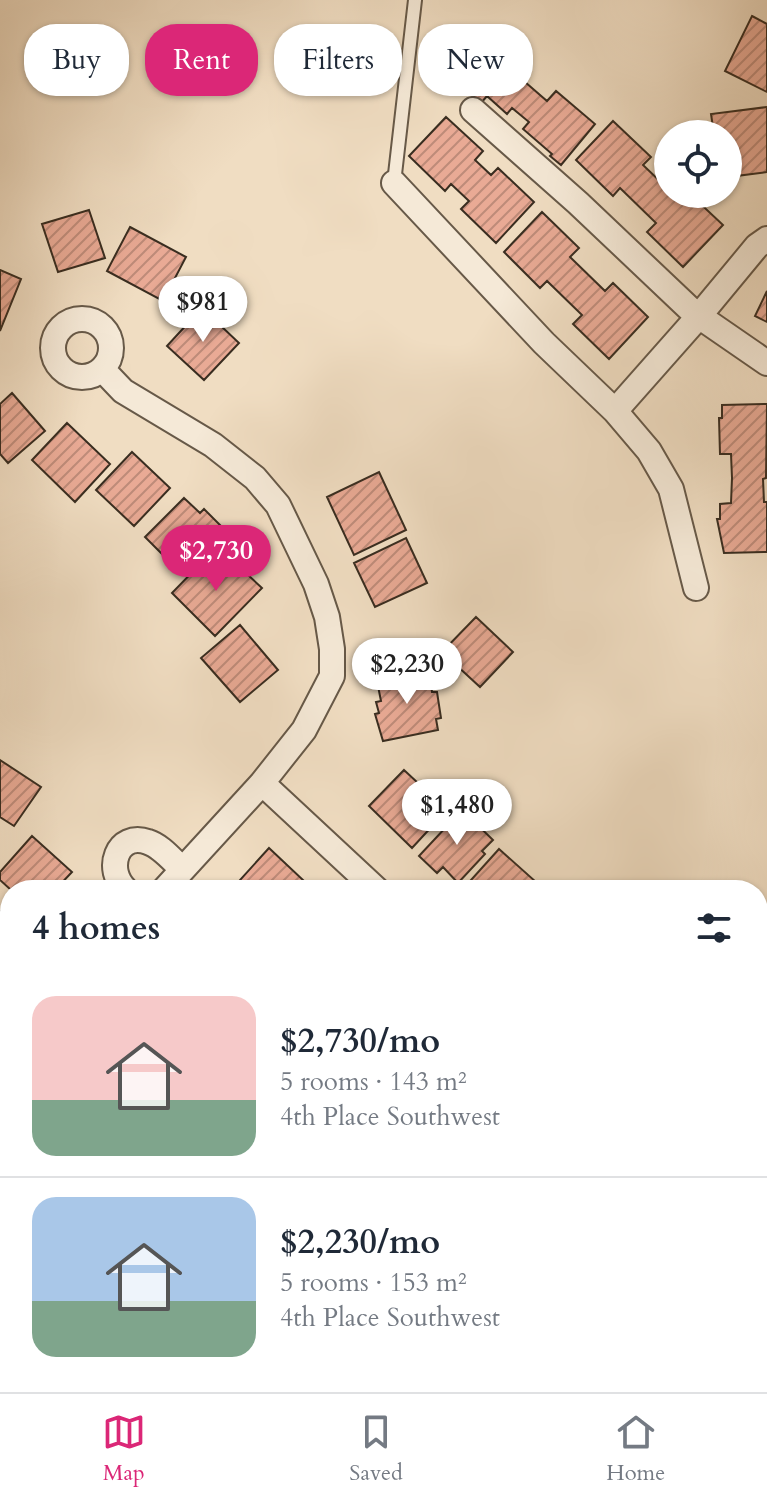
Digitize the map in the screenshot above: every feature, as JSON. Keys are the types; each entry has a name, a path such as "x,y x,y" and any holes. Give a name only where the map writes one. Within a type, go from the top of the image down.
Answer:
{"street":[{"path":"473,110 578,203 659,282 699,316 767,363"},
{"path":"394,183 544,343 615,411 649,451 671,489 696,588"},
{"path":"615,411 757,246 767,239"},
{"path":"103,370 123,391 223,453 255,478 278,505 316,584 327,617 332,676 304,730 262,783 173,880"},
{"path":"262,783 366,880"},
{"path":"117,880 114,861 132,841 150,842 182,869"}],"lane":[{"path":"394,183 415,0"}],"building":[{"path":"752,16 767,24 767,92 725,71"},
{"path":"533,89 547,101 556,91 595,124 561,165 523,129 529,122 512,108 507,114 487,96 533,96"},
{"path":"473,96 487,96 481,103"},
{"path":"767,107 767,172 742,175 742,120 712,120 711,114"},
{"path":"446,117 483,151 475,160 491,175 498,168 534,202 496,243 461,209 469,201 451,184 445,191 409,156"},
{"path":"613,121 651,157 643,165 654,176 654,208 705,208 723,225 683,267 647,232 656,223 620,188 613,196 576,160"},
{"path":"89,210 105,258 58,272 42,224"},
{"path":"542,212 579,248 570,257 605,291 613,283 648,317 609,359 573,324 582,315 547,281 540,288 504,252"},
{"path":"130,227 186,257 163,301 107,271"},
{"path":"0,270 21,279 0,331"},
{"path":"767,291 767,322 755,316"},
{"path":"202,308 239,343 204,380 167,346"},
{"path":"12,393 45,431 8,463 0,454 0,404"},
{"path":"767,404 766,478 763,479 764,502 767,502 767,552 724,553 717,519 720,519 720,504 731,503 732,478 731,454 720,454 719,418 722,418 722,405"},
{"path":"67,423 110,464 75,502 32,460"},
{"path":"132,452 170,488 134,526 96,490"},
{"path":"379,472 406,530 354,555 327,497"},
{"path":"184,498 200,513 204,509 221,526 178,570 145,537"},
{"path":"406,538 427,583 375,607 354,563"},
{"path":"211,553 226,568 233,561 262,588 215,636 172,593"},
{"path":"476,617 513,652 480,687 442,652"},
{"path":"240,625 278,670 240,702 201,658"},
{"path":"429,671 432,692 437,692 441,718 436,719 438,730 383,741 375,714 379,713 376,702 381,701 377,681"},
{"path":"0,760 41,787 14,826 0,817"},
{"path":"404,770 447,810 412,848 369,806"},
{"path":"462,810 493,840 482,851 485,854 461,880 455,880 443,867 437,873 419,856"},
{"path":"32,836 72,872 64,880 0,880 0,872"},
{"path":"269,848 303,880 240,880"},
{"path":"499,849 534,880 471,880"}]}
